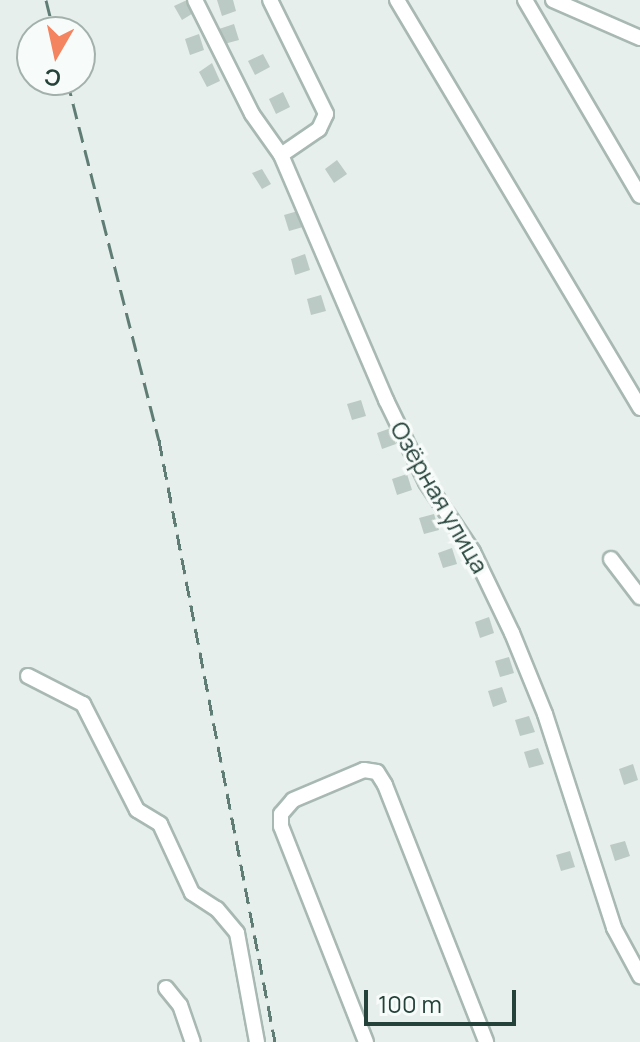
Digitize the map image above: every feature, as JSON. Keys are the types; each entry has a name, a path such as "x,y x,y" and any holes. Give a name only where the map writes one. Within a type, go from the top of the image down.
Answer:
{"street":[{"name":"Озёрная улица","path":"195,0 252,114 281,155 386,400 426,482 473,552 512,633 545,714 614,928 640,976"},
{"path":"270,0 326,114 319,129 281,155"},
{"path":"397,0 640,408"},
{"path":"525,0 640,196"},
{"path":"553,0 640,38"},
{"path":"611,559 640,597"},
{"path":"28,676 83,704 137,810 160,824 192,893 217,909 237,933 257,1042"},
{"path":"366,1042 281,826 281,814 293,800 364,770 377,772 385,785 486,1042"},
{"path":"166,988 180,1005 193,1042"}],"building":[{"path":"187,0 195,12 182,20 174,6"},
{"path":"217,0 233,0 236,11 222,16"},
{"path":"234,24 239,40 224,44 219,29"},
{"path":"199,34 204,50 190,55 185,39"},
{"path":"263,54 270,67 255,75 248,61"},
{"path":"212,63 220,81 207,87 199,72"},
{"path":"283,92 290,107 276,114 269,99"},
{"path":"337,160 347,174 334,183 325,169"},
{"path":"262,169 271,184 262,189 252,173"},
{"path":"298,211 303,227 289,231 284,215"},
{"path":"305,254 310,270 295,275 291,259"},
{"path":"321,295 326,311 311,315 307,299"},
{"path":"361,400 366,416 352,420 347,404"},
{"path":"391,428 396,444 382,449 377,433"},
{"path":"407,474 412,490 397,495 392,479"},
{"path":"434,514 439,530 424,534 419,518"},
{"path":"452,548 457,564 443,568 438,553"},
{"path":"489,617 494,633 480,638 475,622"},
{"path":"509,657 514,673 500,677 495,661"},
{"path":"502,687 507,702 493,707 488,691"},
{"path":"529,716 535,732 520,736 515,720"},
{"path":"538,748 544,764 529,768 524,752"},
{"path":"633,764 638,780 624,785 619,769"},
{"path":"625,841 630,856 615,861 610,845"},
{"path":"570,851 575,867 561,871 556,855"}],"railway":[{"path":"46,0 50,16"},
{"path":"71,96 159,440 275,1042"}]}
